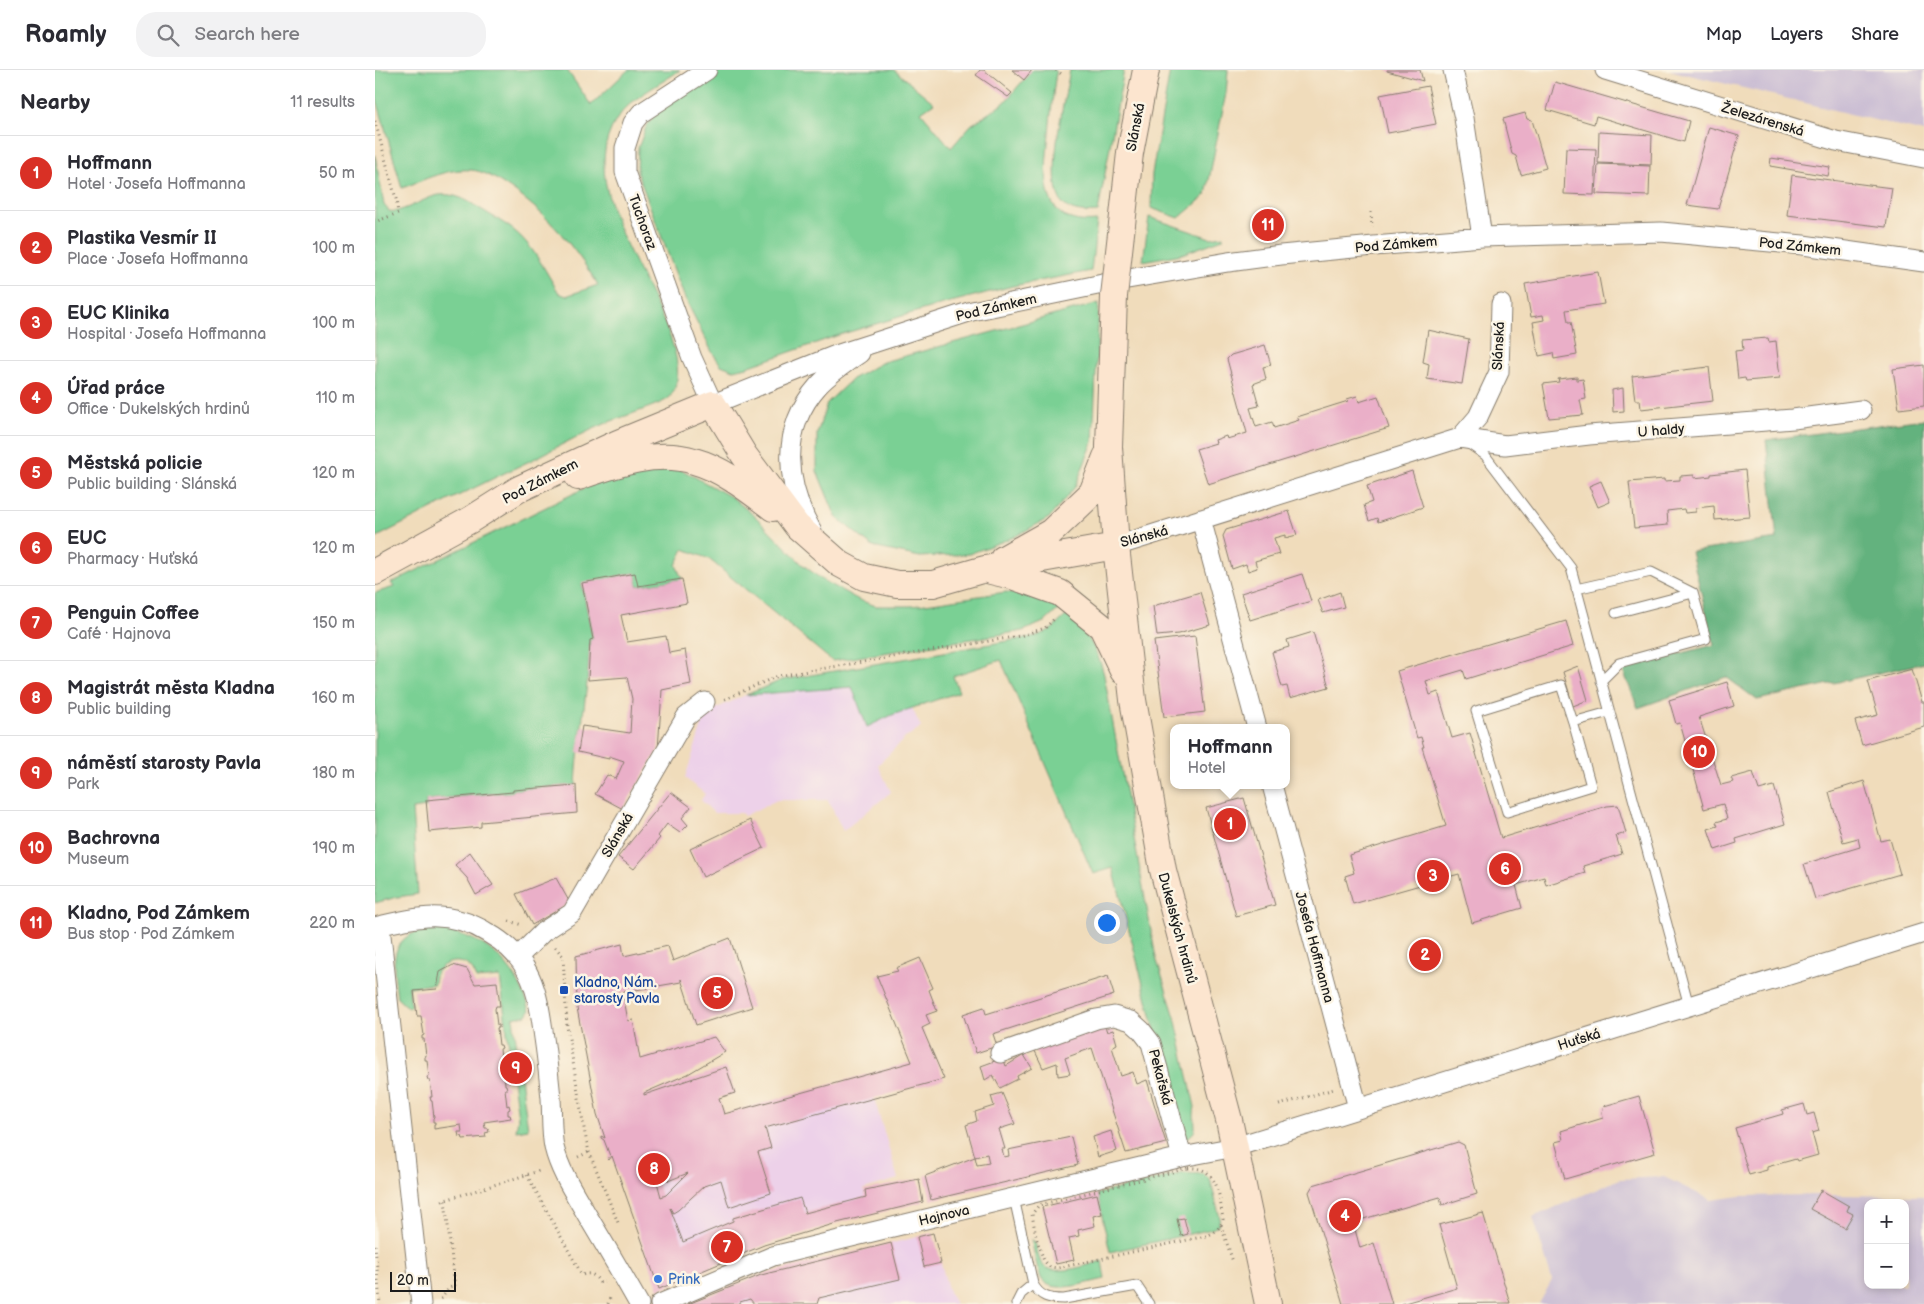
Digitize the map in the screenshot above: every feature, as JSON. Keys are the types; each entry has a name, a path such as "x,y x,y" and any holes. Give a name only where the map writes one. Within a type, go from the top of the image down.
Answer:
{"main road":[{"name":"Slánská","path":"1115,546 1109,447 1114,296 1130,152 1146,70"},
{"name":"Pod Zámkem","path":"375,572 470,520 519,489 618,443 713,404 744,455 797,526 840,564 864,577 897,584 933,584 985,569 1115,546"},
{"path":"985,569 1051,532 1080,505 1092,493 1109,447"},
{"path":"470,520 600,469 634,461 665,457 694,461 718,472 749,490 797,526"},
{"name":"Dukelských hrdinů","path":"1115,546 1132,692 1163,870 1235,1147 1268,1304"},
{"path":"985,569 1012,576 1060,593 1103,627 1132,692"}],"street":[{"name":"Tuchoraz","path":"707,70 641,113 633,123 628,136 624,160 625,172 692,358 713,404"},
{"path":"1453,70 1463,111 1482,237"},
{"name":"Železárenská","path":"1605,70 1836,141 1924,158"},
{"name":"Pod Zámkem","path":"713,404 836,355 972,311 1025,299 1228,262 1374,246 1482,237 1661,232 1803,245 1924,262"},
{"name":"Slánská","path":"1115,546 1460,438 1478,417 1499,372 1501,304"},
{"name":"Pod Zámkem","path":"823,550 808,524 795,492 790,471 791,438 801,410 819,386 846,362 876,341"},
{"name":"U haldy","path":"1460,438 1505,445 1589,435 1793,419 1861,410"},
{"path":"1201,519 1256,724"},
{"name":"Slánská","path":"518,957 541,934 571,913 687,716 705,702"},
{"name":"Josefa Hoffmanna","path":"1273,789 1358,1108"},
{"path":"421,1304 378,927 417,916 450,918 480,928 507,946 527,970 535,986 541,1013 550,1081 553,1134 559,1161 571,1188 639,1304"},
{"name":"Huťská","path":"1235,1147 1924,933"},
{"name":"Pekařská","path":"1000,1053 1096,1019 1114,1016 1131,1021 1151,1043 1183,1157"},
{"name":"Hajnova","path":"660,1304 773,1256 1183,1157 1235,1147"}],"lane":[{"path":"1460,438 1485,455 1571,568 1689,1006"},
{"path":"1576,589 1651,572 1693,593 1706,639 1619,663 1601,681"},
{"path":"1616,613 1693,593"},
{"path":"1561,685 1573,722 1591,786 1507,812 1477,711 1561,685"},
{"path":"1573,722 1609,712"},
{"path":"1014,1198 1033,1284 1037,1292 1045,1297 1063,1298 1137,1286 1149,1304"},
{"path":"1016,1304 1021,1294 1033,1284"}],"path":[{"path":"1057,70 1063,75"},
{"path":"375,121 398,213 375,222"},
{"path":"705,702 718,702 778,676 1020,636 1045,628 1066,608 1055,601 1060,593"},
{"path":"541,934 563,956 567,1026 585,1134 589,1152 621,1231"},
{"path":"1279,1105 1342,1087"},
{"path":"439,1304 443,1294 449,1288 455,1286 444,1200 549,1168"},
{"path":"1193,1168 1205,1171 1213,1177 1223,1219 1219,1228 1206,1236 1054,1268 1044,1261 1032,1218 1033,1210 1042,1203 1193,1168"},
{"path":"527,1175 582,1275 593,1274 600,1283 608,1280"},
{"path":"375,1245 380,1304"}],"shaded area":[{"path":"1669,70 1924,70 1924,132 1842,112"},
{"path":"852,687 892,715 912,708 921,727 905,738 878,765 891,792 843,831 828,800 777,800 744,816 742,813 714,813 701,800 705,794 685,778 706,713 746,695"},
{"path":"874,1098 898,1179 864,1189 866,1197 805,1213 764,1245 659,1289 629,1206 661,1197 657,1182 688,1173 731,1137"},
{"path":"1664,1177 1711,1200 1740,1196 1924,1196 1924,1304 1539,1304 1552,1280 1533,1217 1620,1179"},
{"path":"933,1233 948,1289 955,1304 688,1304 761,1275"}],"green space":[{"path":"375,70 567,70 591,105 628,70 680,70 642,95 622,112 606,147 606,185 618,225 671,341 678,373 669,398 591,430 375,538 375,155 384,205 389,211 407,208 433,196 450,195 460,198 470,202 519,234 538,258 559,293 566,296 598,285 578,255 544,216 517,193 488,175 471,170 453,171 436,175 402,188 375,93"},
{"path":"722,70 894,70 934,103 921,112 951,148 971,125 1004,103 1032,70 1054,70 1056,72 1046,165 1049,195 1054,207 1064,216 1078,221 1097,221 1091,271 1013,286 939,305 839,335 747,367 734,370 721,365 712,352 684,296 637,172 638,148 646,127 658,110"},
{"path":"1070,70 1124,70 1098,212 1072,210 1064,205 1058,195 1055,179 1057,140"},
{"path":"1170,70 1228,70 1226,93 1206,195 1179,218 1151,208 1152,174"},
{"path":"1149,217 1210,238 1223,236 1223,239 1182,254 1143,261"},
{"path":"1099,303 1093,442 1075,487 1049,518 1014,537 969,554 920,557 873,547 836,517 817,471 817,434 827,403 852,379 883,362"},
{"path":"1924,419 1924,663 1757,700 1726,677 1638,708 1622,668 1714,645 1691,552 1777,539 1766,440"},
{"path":"653,466 682,470 733,498 757,518 802,564 821,579 859,600 876,606 912,606 1006,592 1035,597 1061,607 1046,621 1023,631 832,661 709,559 684,549 676,565 682,579 638,586 635,573 582,584 593,639 590,640 588,677 576,785 426,800 426,807 412,809 418,894 375,903 375,593 394,587 391,583 591,485"},
{"path":"1069,613 1091,642 1104,675 1156,958 1175,1017 1195,1107 1195,1130 1183,1139 1113,868 1093,874 1001,660 953,676 959,692 892,715 867,727 852,687 746,695 782,680 1037,636 1052,629"},
{"path":"432,929 467,937 495,953 506,964 524,993 530,1010 527,1015 513,1018 528,1129 516,1131 518,1118 500,977 476,979 468,965 461,962 453,962 446,964 440,969 435,975 434,984 409,987 411,1007 408,1008 397,998 394,962 400,944 407,937 417,932"},
{"path":"1183,1173 1203,1174 1210,1179 1220,1218 1218,1225 1212,1229 1110,1252 1097,1194"},
{"path":"1031,1239 1035,1242 1042,1264 1047,1268 1053,1270 1070,1269 1102,1261 1105,1279 1061,1287 1046,1283 1039,1273"}],"building":[{"path":"980,70 984,70 1012,93 1008,97 976,75"},
{"path":"1012,70 1032,70 1024,80"},
{"path":"1420,70 1423,81 1387,71"},
{"path":"1555,82 1689,121 1684,142 1596,116 1594,124 1547,110"},
{"path":"1428,86 1436,124 1388,133 1380,95"},
{"path":"1525,113 1527,119 1532,120 1546,168 1521,175 1516,156 1512,154 1503,119"},
{"path":"1709,127 1739,136 1718,209 1687,205"},
{"path":"1599,132 1652,135 1651,165 1598,163"},
{"path":"1566,148 1596,149 1594,195 1564,194"},
{"path":"1771,158 1830,167 1828,176 1770,166"},
{"path":"1598,164 1650,166 1649,196 1596,194"},
{"path":"1792,175 1892,188 1886,227 1787,215"},
{"path":"1598,272 1604,304 1566,310 1568,322 1571,322 1577,355 1554,359 1553,353 1539,356 1533,322 1544,320 1543,315 1531,317 1525,284"},
{"path":"1428,330 1469,339 1462,384 1427,379 1429,364 1423,362"},
{"path":"1768,338 1769,342 1776,341 1780,378 1746,381 1745,378 1738,379 1735,351 1743,350 1742,340"},
{"path":"1265,345 1271,365 1263,367 1266,379 1253,384 1259,406 1250,408 1256,427 1272,422 1274,428 1299,420 1297,417 1348,401 1347,399 1357,396 1359,402 1378,396 1389,428 1208,484 1196,449 1216,443 1215,440 1226,436 1227,439 1247,433 1227,359 1231,355"},
{"path":"1924,365 1924,406 1899,409 1893,369"},
{"path":"1709,367 1713,401 1641,409 1640,400 1635,400 1632,376"},
{"path":"1577,377 1577,380 1583,379 1586,399 1580,400 1583,415 1549,418 1543,384 1559,382 1558,379"},
{"path":"1623,388 1624,411 1613,412 1612,390"},
{"path":"1745,470 1750,517 1715,520 1714,506 1696,508 1696,512 1685,513 1684,509 1667,511 1668,525 1634,528 1629,482 1664,479 1664,481 1680,480 1680,476 1694,475 1694,478"},
{"path":"1412,471 1423,507 1378,522 1377,518 1369,521 1364,505 1372,502 1367,486"},
{"path":"1601,481 1610,502 1598,507 1589,486"},
{"path":"1289,511 1297,535 1285,538 1285,535 1274,538 1279,554 1255,561 1257,568 1248,571 1246,564 1232,569 1223,536 1226,530"},
{"path":"635,573 638,586 682,579 687,603 621,615 627,642 666,636 669,653 685,650 691,684 662,690 658,750 623,809 595,794 607,775 616,779 624,761 609,756 609,759 578,752 582,726 630,733 632,699 627,677 588,680 590,640 593,639 582,583"},
{"path":"1302,574 1311,601 1250,620 1241,593"},
{"path":"1200,592 1210,625 1178,634 1157,636 1153,606"},
{"path":"1340,592 1344,607 1323,613 1318,600"},
{"path":"1566,621 1573,646 1466,679 1463,670 1426,681 1430,695 1438,692 1452,738 1470,733 1501,838 1607,806 1618,805 1626,833 1616,836 1622,854 1583,866 1585,873 1546,885 1544,877 1516,885 1522,908 1472,923 1459,874 1353,904 1345,876 1354,873 1349,855 1446,826 1422,747 1424,747 1421,737 1417,738 1397,671"},
{"path":"1313,632 1329,687 1290,698 1287,686 1282,687 1272,652 1289,647 1287,640"},
{"path":"1195,636 1205,712 1164,717 1154,641"},
{"path":"1578,666 1588,700 1573,706 1563,672"},
{"path":"1912,669 1922,702 1924,702 1924,727 1862,745 1855,721 1878,715 1868,681"},
{"path":"1727,682 1734,706 1699,717 1721,785 1733,782 1731,778 1753,772 1759,790 1774,786 1785,824 1736,839 1737,843 1715,850 1708,829 1718,826 1716,822 1727,819 1723,804 1704,809 1680,723 1676,724 1669,700"},
{"path":"1864,781 1881,841 1890,839 1900,874 1815,899 1804,864 1860,847 1858,838 1843,842 1829,792"},
{"path":"576,785 577,813 481,822 481,827 429,832 426,800"},
{"path":"671,792 691,807 682,818 688,825 680,833 667,824 658,836 660,838 634,869 618,857"},
{"path":"1244,798 1275,905 1236,916 1206,808"},
{"path":"750,820 764,848 703,877 690,849"},
{"path":"470,852 493,885 476,895 467,878 455,865"},
{"path":"556,878 570,903 532,925 516,894"},
{"path":"730,938 752,1007 696,1025 681,979 681,982 607,995 608,1001 624,999 628,1021 633,1020 640,1059 714,1037 725,1052 688,1074 644,1093 644,1095 726,1067 735,1093 719,1098 724,1114 912,1062 877,976 898,971 896,968 920,958 933,988 929,990 937,1011 926,1015 930,1024 922,1028 944,1079 765,1128 771,1148 758,1152 771,1193 729,1207 721,1180 704,1186 678,1210 673,1213 670,1208 683,1242 733,1221 733,1218 800,1198 805,1213 866,1197 865,1190 919,1179 923,1202 837,1223 764,1245 659,1289 612,1156 608,1159 610,1156 604,1140 601,1138 601,1136 605,1138 597,1114 577,1008 576,956 622,944 624,956 668,946 673,961","holes":["688,1173 666,1195 661,1197 657,1182 668,1179 668,1181"]},
{"path":"453,965 467,969 475,984 497,982 500,1006 496,1006 495,1009 497,1025 499,1025 499,1028 497,1028 499,1045 502,1048 500,1049 507,1089 505,1089 507,1106 509,1105 510,1109 508,1110 508,1115 511,1118 484,1122 485,1128 488,1128 489,1132 485,1133 486,1137 463,1139 462,1136 459,1137 458,1132 462,1132 461,1125 434,1129 435,1122 433,1122 434,1117 430,1097 432,1097 430,1080 427,1077 429,1076 427,1060 425,1060 424,1039 422,1039 424,1035 421,1016 417,1016 414,991 437,989 440,972"},
{"path":"1108,976 1114,995 993,1034 997,1046 976,1053 963,1014 984,1007 986,1014"},
{"path":"1104,1023 1107,1032 1113,1030 1117,1044 1112,1047 1121,1076 1133,1072 1137,1084 1147,1080 1166,1143 1126,1153 1092,1048 1065,1058 1070,1074 1058,1076 1057,1063 1043,1068 1034,1049"},
{"path":"1024,1055 1032,1068 1017,1076 1018,1079 1000,1088 993,1075 985,1080 981,1066 1003,1058 1006,1066"},
{"path":"1002,1093 1015,1124 999,1129 1005,1149 1002,1149 1004,1157 1009,1156 1008,1150 1071,1137 1078,1165 931,1200 925,1176 975,1157 966,1125 977,1121 975,1112 994,1106 991,1096","holes":["987,1154 989,1163 977,1165 975,1157"]},
{"path":"1639,1096 1655,1153 1565,1179 1555,1142 1563,1140 1561,1131 1603,1118 1604,1106"},
{"path":"1804,1104 1807,1115 1814,1113 1819,1131 1812,1133 1818,1155 1767,1167 1767,1170 1749,1175 1735,1128 1783,1114 1782,1110"},
{"path":"1111,1131 1117,1151 1098,1157 1093,1137"},
{"path":"1458,1142 1464,1145 1477,1194 1442,1205 1440,1197 1353,1222 1360,1248 1374,1243 1392,1304 1343,1304 1309,1192 1313,1185"},
{"path":"1821,1190 1849,1206 1847,1211 1853,1214 1845,1228 1810,1209"},
{"path":"1097,1194 1102,1214 1093,1216 1095,1226 1078,1230 1079,1236 1069,1238 1074,1260 1056,1264 1042,1207"},
{"path":"1483,1213 1510,1303 1401,1304 1457,1288 1439,1225"},
{"path":"1184,1218 1188,1234 1181,1236 1177,1219"},
{"path":"933,1233 941,1263 924,1267 917,1237"},
{"path":"891,1243 900,1279 819,1298 817,1304 754,1304 750,1299 740,1302 740,1304 688,1304 761,1275"}],"place":[{"name":"Kladno, Pod Zámkem","path":"1268,225"},
{"name":"Bachrovna","path":"1699,752"},
{"name":"Hoffmann","path":"1230,824"},
{"name":"EUC","path":"1505,869"},
{"name":"EUC Klinika","path":"1433,876"},
{"name":"Plastika Vesmír II","path":"1425,955"},
{"name":"Kladno, Nám. starosty Pavla","path":"564,990"},
{"name":"Městská policie","path":"717,993"},
{"name":"náměstí starosty Pavla","path":"516,1068"},
{"name":"Magistrát města Kladna","path":"654,1169"},
{"name":"Úřad práce","path":"1345,1216"},
{"name":"Penguin Coffee","path":"727,1247"},
{"name":"Prink","path":"658,1279"}]}
